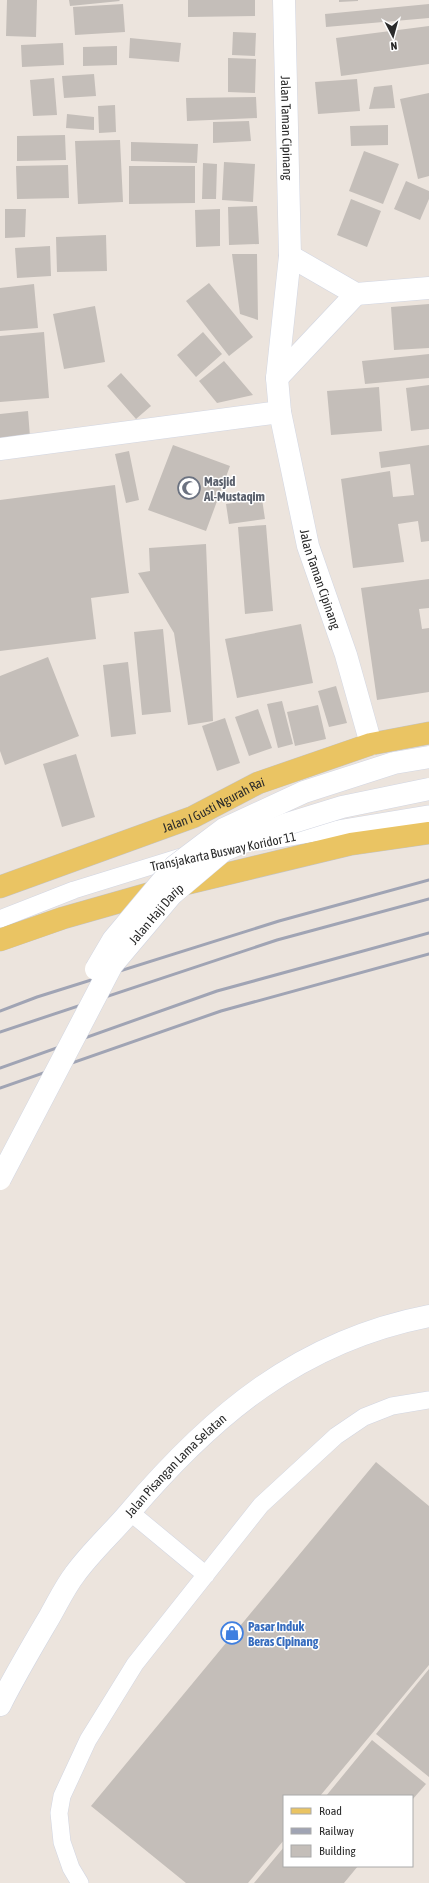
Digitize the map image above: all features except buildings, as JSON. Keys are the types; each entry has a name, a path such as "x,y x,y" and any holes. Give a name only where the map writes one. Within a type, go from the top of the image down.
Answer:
{"main road":[{"name":"Jalan I Gusti Ngurah Rai","path":"0,887 193,817 258,783 371,744 429,733"},
{"path":"0,940 63,918 172,887 351,844 429,833"}],"street":[{"name":"Jalan Taman Cipinang","path":"284,0 290,256 278,378 280,412 308,546 346,655 371,744"},
{"path":"290,256 356,294 429,288"},
{"path":"278,378 356,294"},
{"path":"0,449 280,412"},
{"name":"Jalan Haji Darip","path":"0,1148 82,993 112,940 175,866 224,829 304,792 394,763 429,757"},
{"name":"Jalan Haji Darip","path":"0,1179 112,966 172,894 224,850 287,824 342,807 429,789"},
{"name":"Jalan Pisangan Lama Selatan","path":"0,1705 15,1676 75,1574 205,1431 243,1399 286,1371 323,1351 360,1335 408,1320 429,1316"}],"lane":[{"name":"Transjakarta Busway Koridor 11","path":"0,919 74,890 187,855 334,828 429,814"},
{"path":"80,1883 71,1868 62,1842 59,1813 62,1796 68,1780 88,1740 135,1664 261,1505 336,1436 364,1418 392,1406 429,1400"},
{"path":"130,1512 206,1575"}],"railway":[{"path":"0,1011 37,997 279,921 429,880"},
{"path":"0,1032 277,940 429,899"},
{"path":"0,1068 217,991 429,933"},
{"path":"0,1088 221,1011 429,954"}],"place":[{"name":"Masjid Al-Mustaqim","path":"189,488"},
{"name":"Pasar Induk Beras Cipinang","path":"232,1633"}]}
